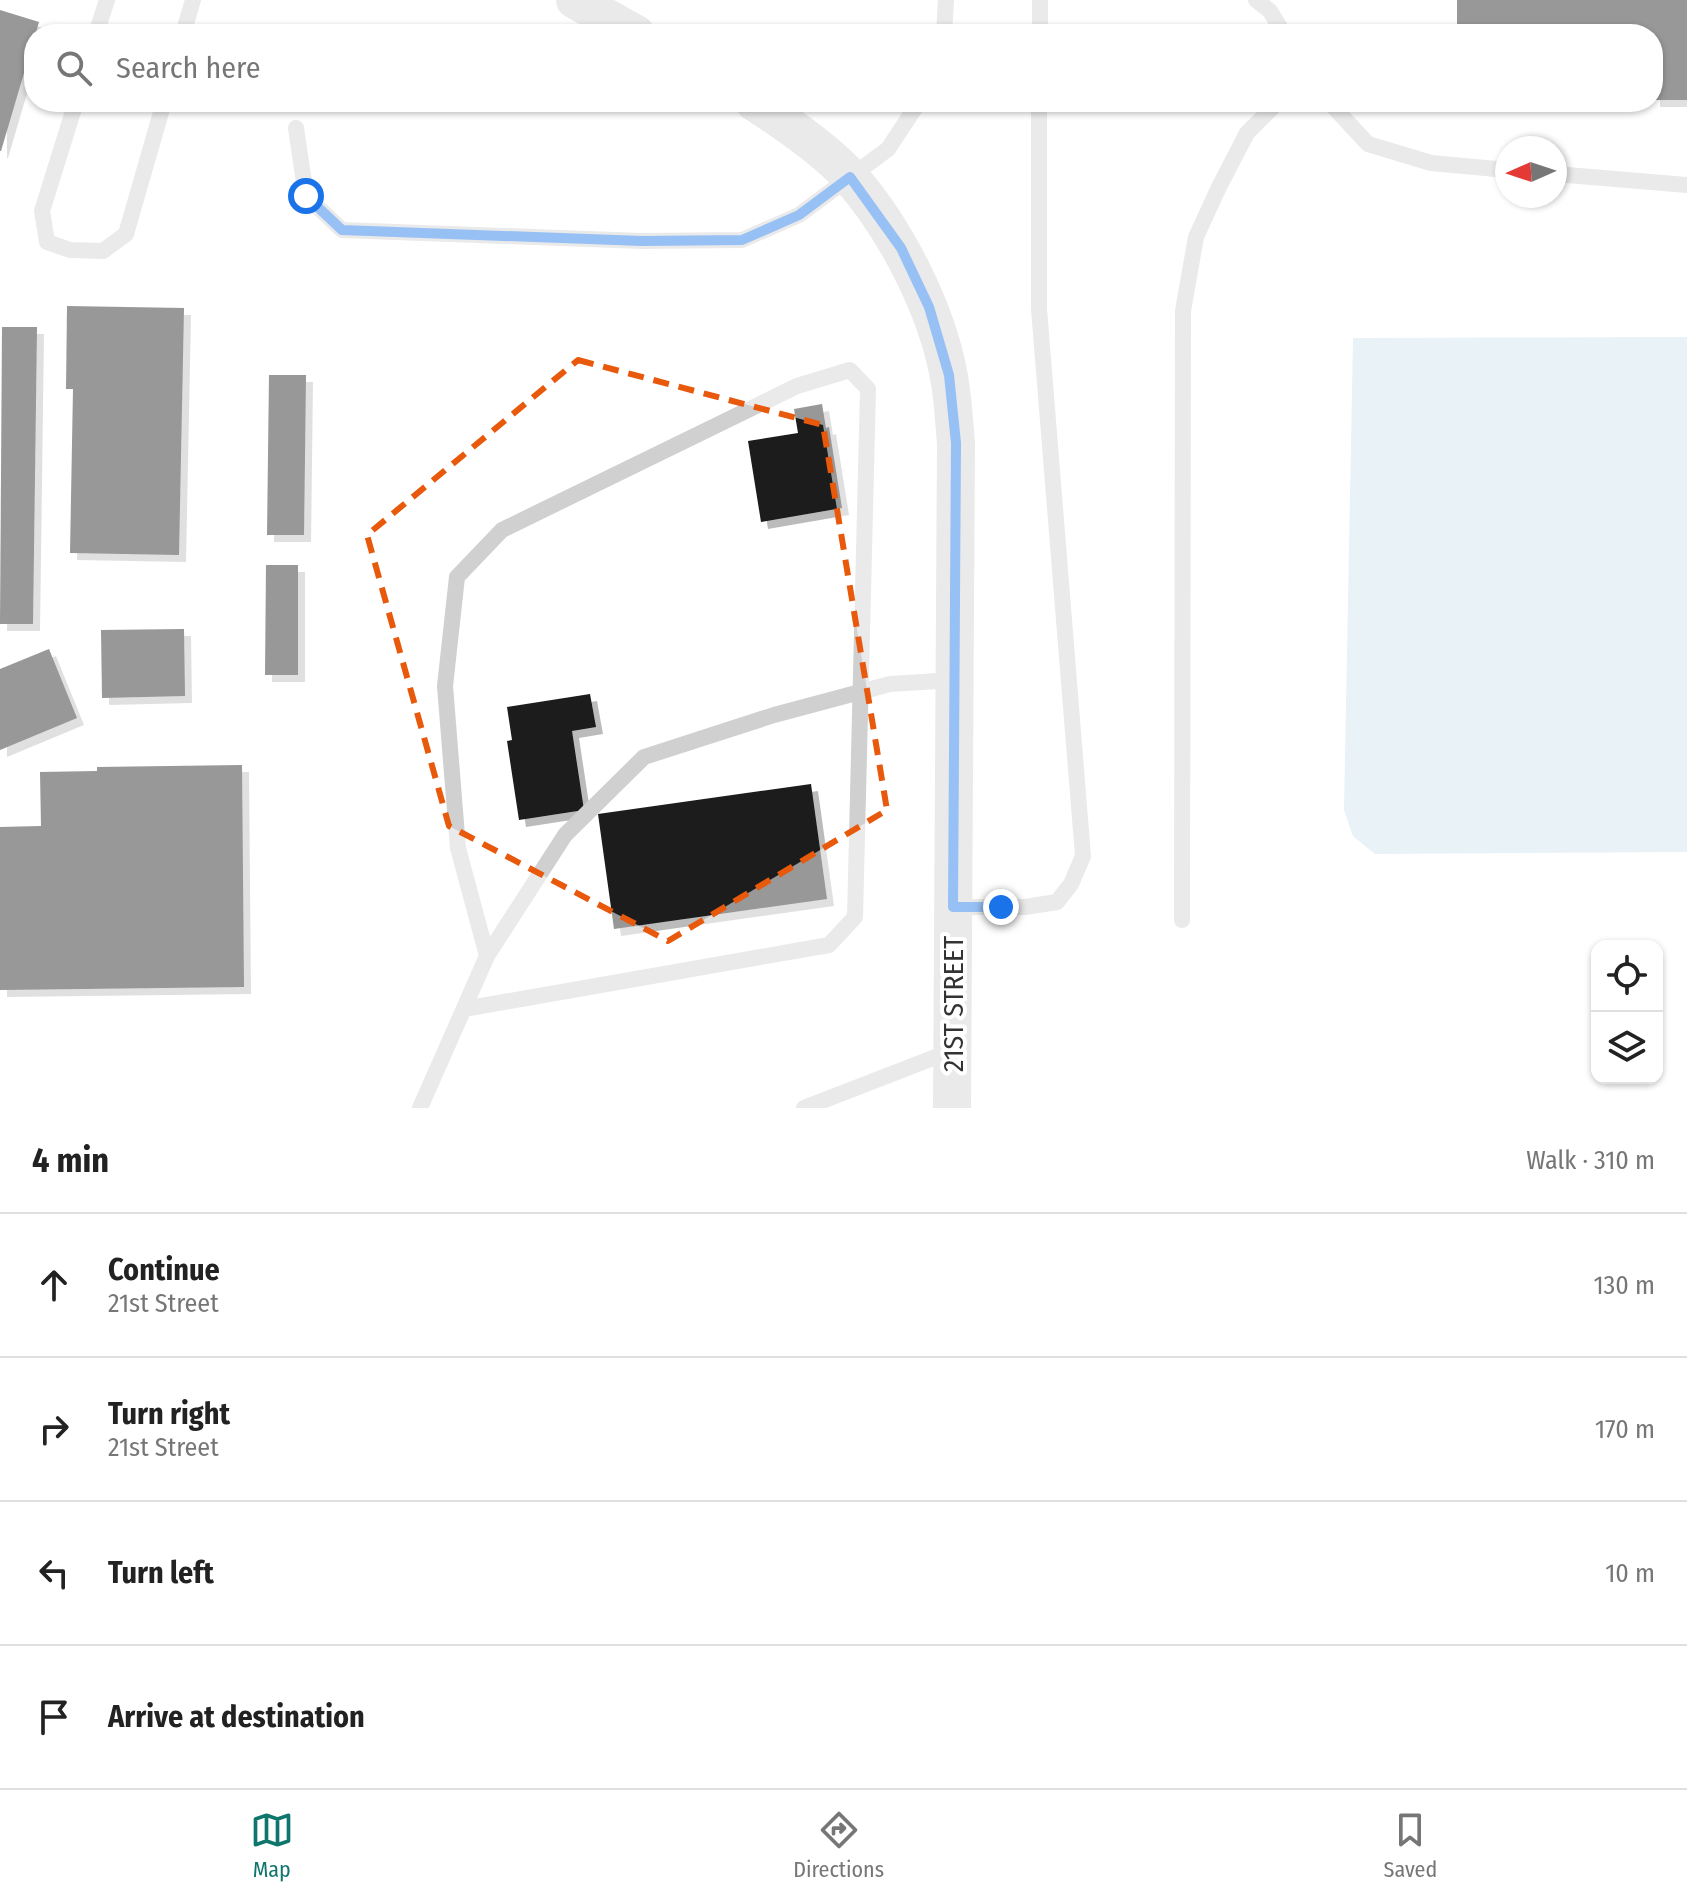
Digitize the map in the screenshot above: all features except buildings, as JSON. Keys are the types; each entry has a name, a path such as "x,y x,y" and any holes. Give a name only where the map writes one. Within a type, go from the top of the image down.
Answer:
{"street":[{"path":"575,0 618,24"},
{"name":"21ST STREET","path":"770,112 850,177 901,248 929,307 949,375 956,443 952,1108"}],"lane":[{"path":"99,24 107,0"},
{"path":"186,24 193,0"},
{"path":"945,24 946,0"},
{"path":"1040,0 1040,24"},
{"path":"1256,0 1270,11 1278,24"},
{"path":"73,112 42,211 47,242 70,250 103,251 126,234 161,112"},
{"path":"296,128 306,196 342,230 642,241 742,240 799,215 888,149 912,112"},
{"path":"953,907 1025,907 1057,902 1071,884 1083,856 1039,309 1039,112"},
{"path":"1182,920 1183,311 1196,237 1247,133 1268,112"},
{"path":"1338,112 1368,144 1431,163 1495,169"},
{"path":"1567,175 1687,185"},
{"path":"464,1009 829,945 855,917 868,389 850,370 797,386 502,530 457,577 445,686 458,848 487,956"},
{"path":"420,1108 487,956 565,835 644,757 774,715 890,684 955,680"},
{"path":"804,1108 952,1050"}],"highlighted area":[{"path":"578,360 823,425 887,810 668,941 449,826 367,535"}],"water":[{"path":"1687,337 1687,852 1375,854 1353,836 1344,810 1353,338"}],"route":[{"path":"306,196 342,230 642,241 742,240 799,215 850,177 901,248 929,307 949,375 956,443 953,907 1001,907"}]}
